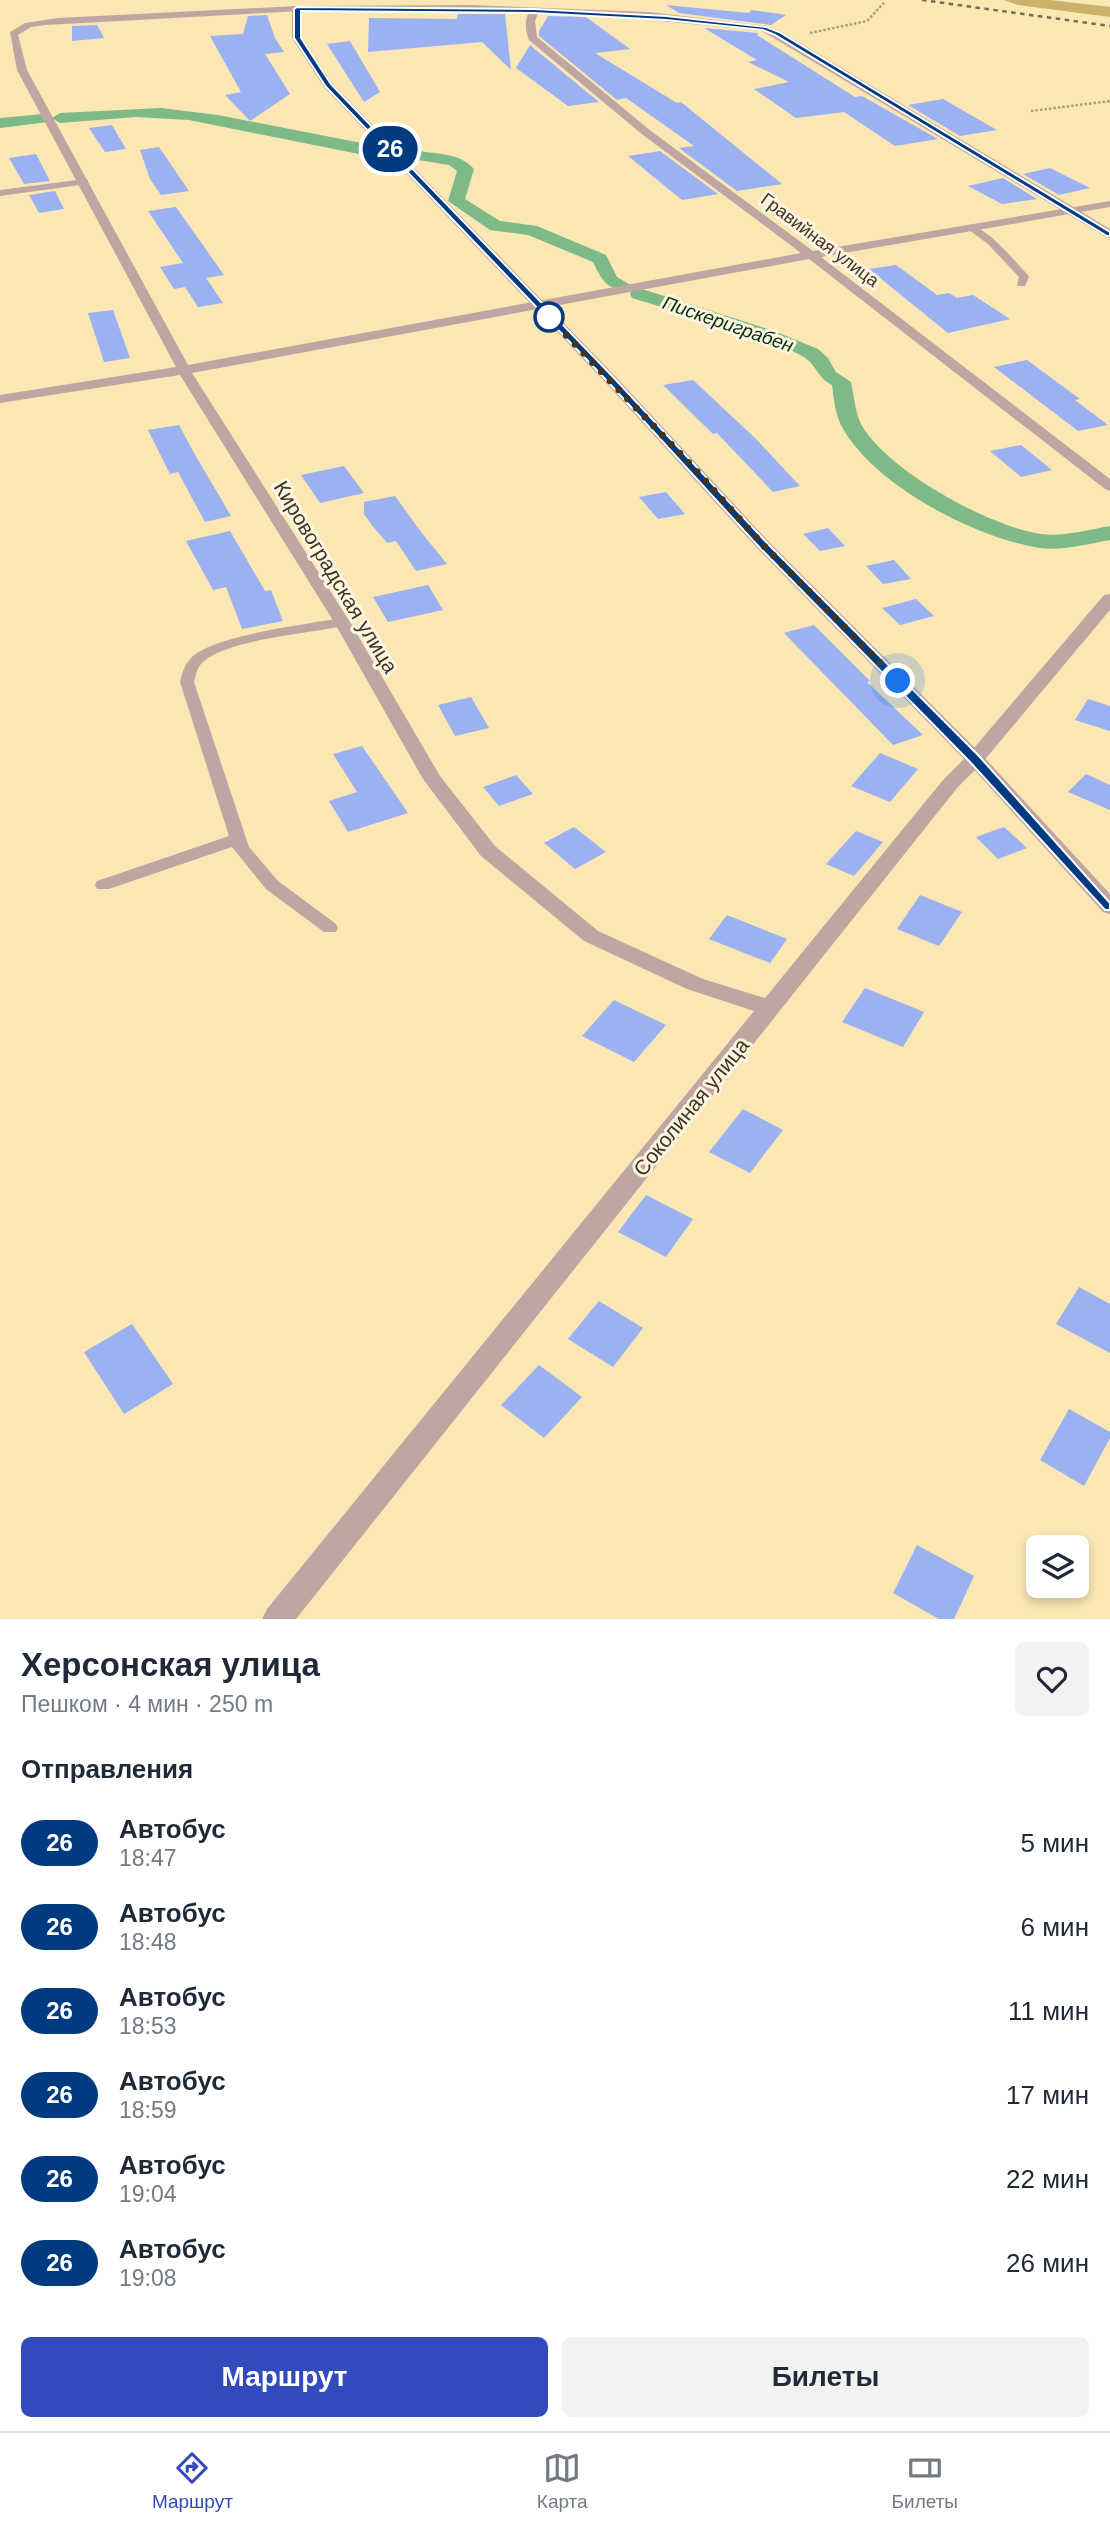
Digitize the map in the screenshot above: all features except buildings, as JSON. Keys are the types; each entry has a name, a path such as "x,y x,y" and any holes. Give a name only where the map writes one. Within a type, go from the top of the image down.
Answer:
{"street":[{"path":"1110,234 777,33 745,25 534,11 297,9 297,38 318,74 692,466 764,546 975,759 1110,907"},
{"name":"Кировоградская улица","path":"297,9 58,21 18,29 13,34 22,70 85,182 184,370 342,622 432,779 488,851 591,936 695,984 770,1008"},
{"name":"Гравийная улица","path":"534,11 530,20 532,38 647,132 1110,486"},
{"path":"0,399 184,370 811,255 1110,204"},
{"name":"Соколиная улица","path":"277,1619 950,785 1110,599"}],"lane":[{"path":"0,193 85,182"},
{"path":"972,228 991,242 1024,276 1021,284"},
{"path":"330,928 272,885 241,849 187,682 191,668 198,659 219,648 342,622"},
{"path":"103,885 238,839"}],"path":[{"path":"791,42 796,36 867,21 884,3"},
{"path":"1031,111 1110,101"}],"shaded area":[{"path":"1004,0 1050,0 1110,7 1110,17 1018,5"}],"waterway":[{"name":"Пискериграбен","path":"60,118 136,113 189,115 387,153"},
{"name":"Пискериграбен","path":"0,123 43,119"},
{"name":"Пискериграбен","path":"418,156 453,161 466,169 456,201 496,226 531,230 600,259 610,280 625,287"},
{"name":"Пискериграбен","path":"639,294 767,335 811,353 821,362 828,376 841,382 851,424 869,448 912,484 964,515 1016,536 1047,542 1110,533"}],"railway":[{"path":"922,0 1110,26"}],"bus line":[{"name":"26","path":"1110,234 777,33 764,28 666,18 534,11 297,9 297,38 318,74 612,381 764,546 975,759 1110,907"}],"route":[{"path":"549,317 692,466 764,546 898,681"}]}
